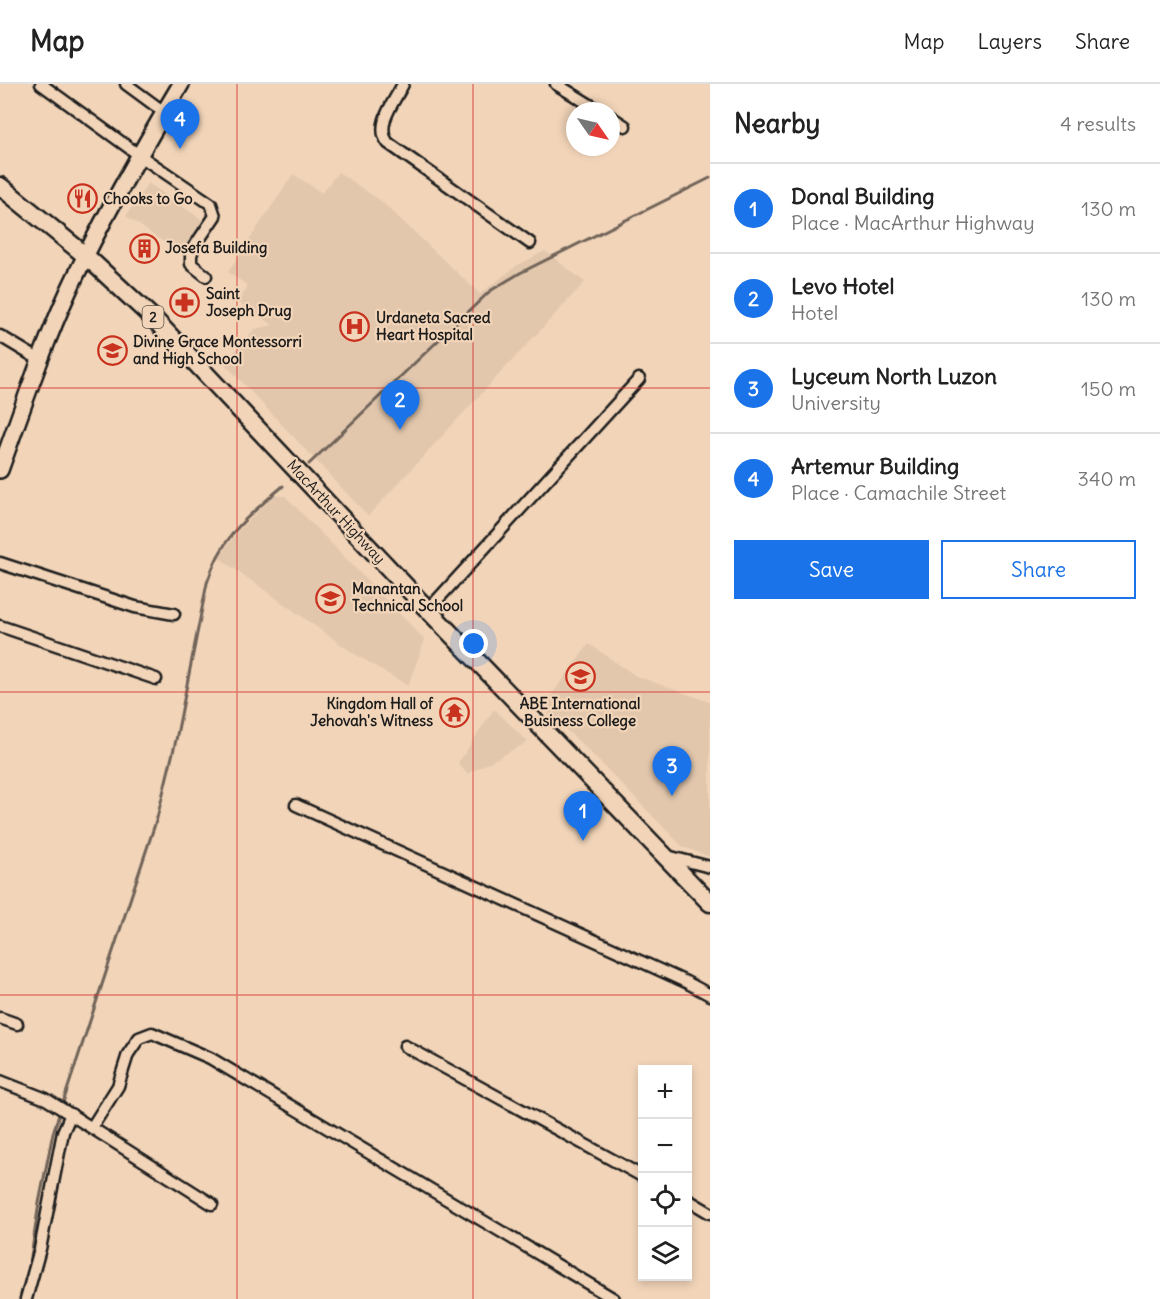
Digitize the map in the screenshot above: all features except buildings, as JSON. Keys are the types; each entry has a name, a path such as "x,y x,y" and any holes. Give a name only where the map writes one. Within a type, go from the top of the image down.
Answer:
{"main road":[{"path":"0,470 40,360 69,290 139,155 181,84"},
{"name":"MacArthur Highway","path":"0,186 86,256 156,321 428,610 710,903"}],"street":[{"path":"41,84 211,204 215,216 191,255 191,264 206,276"},
{"path":"126,84 164,112"},
{"path":"403,84 383,126 383,136 388,143 530,243"},
{"path":"556,84 574,88 590,102"},
{"path":"620,123 625,126"},
{"path":"0,336 40,360"},
{"path":"428,610 639,379"},
{"path":"0,563 135,607 174,614"},
{"path":"0,626 156,680"},
{"path":"296,805 686,982 710,995"},
{"path":"664,855 710,867"},
{"path":"0,1017 17,1024"},
{"path":"92,1127 118,1086 128,1054 139,1038 152,1033 210,1058 614,1299"},
{"path":"405,1046 638,1174"},
{"path":"0,1082 46,1098 212,1204"},
{"path":"26,1299 40,1249 68,1113"},
{"path":"692,1203 710,1213"}],"shaded area":[{"path":"338,172 381,201 480,294 516,266 545,251 585,282 368,516 224,363 255,329 273,325 238,302 248,286 228,272 293,174 322,193"},
{"path":"148,183 207,223 185,257 126,216"},
{"name":"Manantan Technical School","path":"274,496 285,496 425,640 408,686 353,653 218,557 239,530"},
{"path":"589,644 636,676 710,702 710,857 683,847 584,746 542,708"},
{"path":"494,709 528,742 467,774 458,763"}],"waterway":[{"path":"309,464 490,291 520,273 710,178"},
{"path":"20,1299 30,1264 53,1133 157,818 176,740 207,583 213,566 228,539 247,518 283,486"}],"place":[{"name":"Artemur Building","path":"180,149"},
{"name":"Chooks to Go","path":"82,199"},
{"name":"Josefa Building","path":"144,248"},
{"name":"Saint Joseph Drug","path":"185,303"},
{"name":"Urdaneta Sacred Heart Hospital","path":"355,327"},
{"name":"Divine Grace Montessorri and High School","path":"112,351"},
{"name":"Levo Hotel","path":"400,430"},
{"name":"Manantan Technical School","path":"331,598"},
{"name":"ABE International Business College","path":"580,677"},
{"name":"Kingdom Hall of Jehovah's Witness","path":"454,713"},
{"name":"Lyceum North Luzon","path":"672,796"},
{"name":"Donal Building","path":"583,841"}]}
